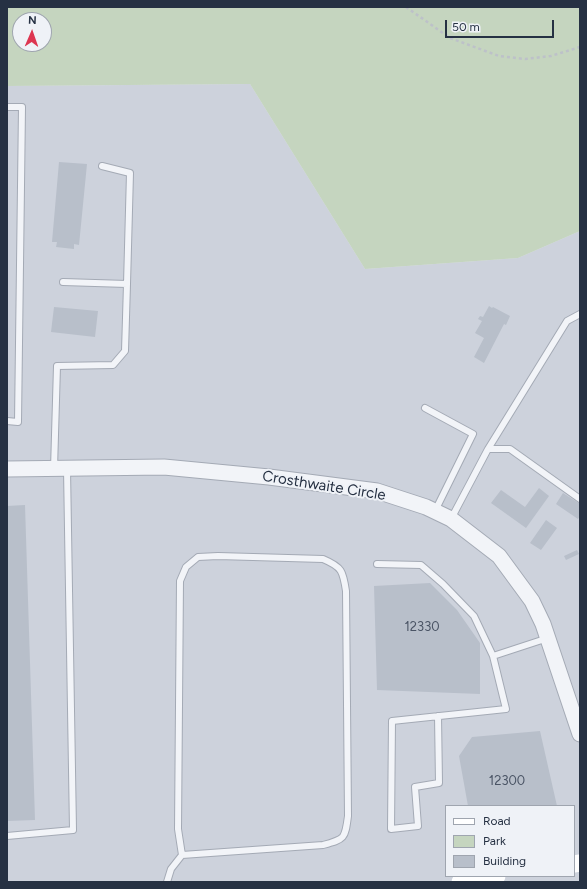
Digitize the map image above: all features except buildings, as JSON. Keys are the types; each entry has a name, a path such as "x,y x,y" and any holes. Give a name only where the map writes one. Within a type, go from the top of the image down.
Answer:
{"main road":[{"path":"463,882 491,877"}],"street":[{"name":"Crosthwaite Circle","path":"7,469 164,467 269,477 377,492 435,511 451,519 499,556 532,601 543,624 580,734"}],"lane":[{"path":"7,107 22,107 18,422 7,422"},
{"path":"7,836 73,830 57,366 113,366 125,351 130,173 102,166"},
{"path":"63,282 127,284"},
{"path":"451,519 488,449 567,322 580,314"},
{"path":"425,408 473,434 435,511"},
{"path":"488,449 510,449 580,499"},
{"path":"166,882 171,869 182,855 178,829 180,581 186,567 198,557 218,556 323,559 336,565 344,575 346,591 348,816 346,832 340,841 323,846 182,855"},
{"path":"377,564 421,565 443,584 474,616 493,656 506,709 438,716 392,721 391,829 418,826 415,787 439,783 438,716"},
{"path":"493,656 548,638"}],"path":[{"path":"406,7 450,38 499,56 525,60 551,56 580,47"}],"shaded area":[{"path":"250,84 365,269 518,258 580,231 580,882 7,882 7,86"}],"green space":[{"path":"7,7 580,7 580,231 518,258 365,269 250,84 7,86"}]}
